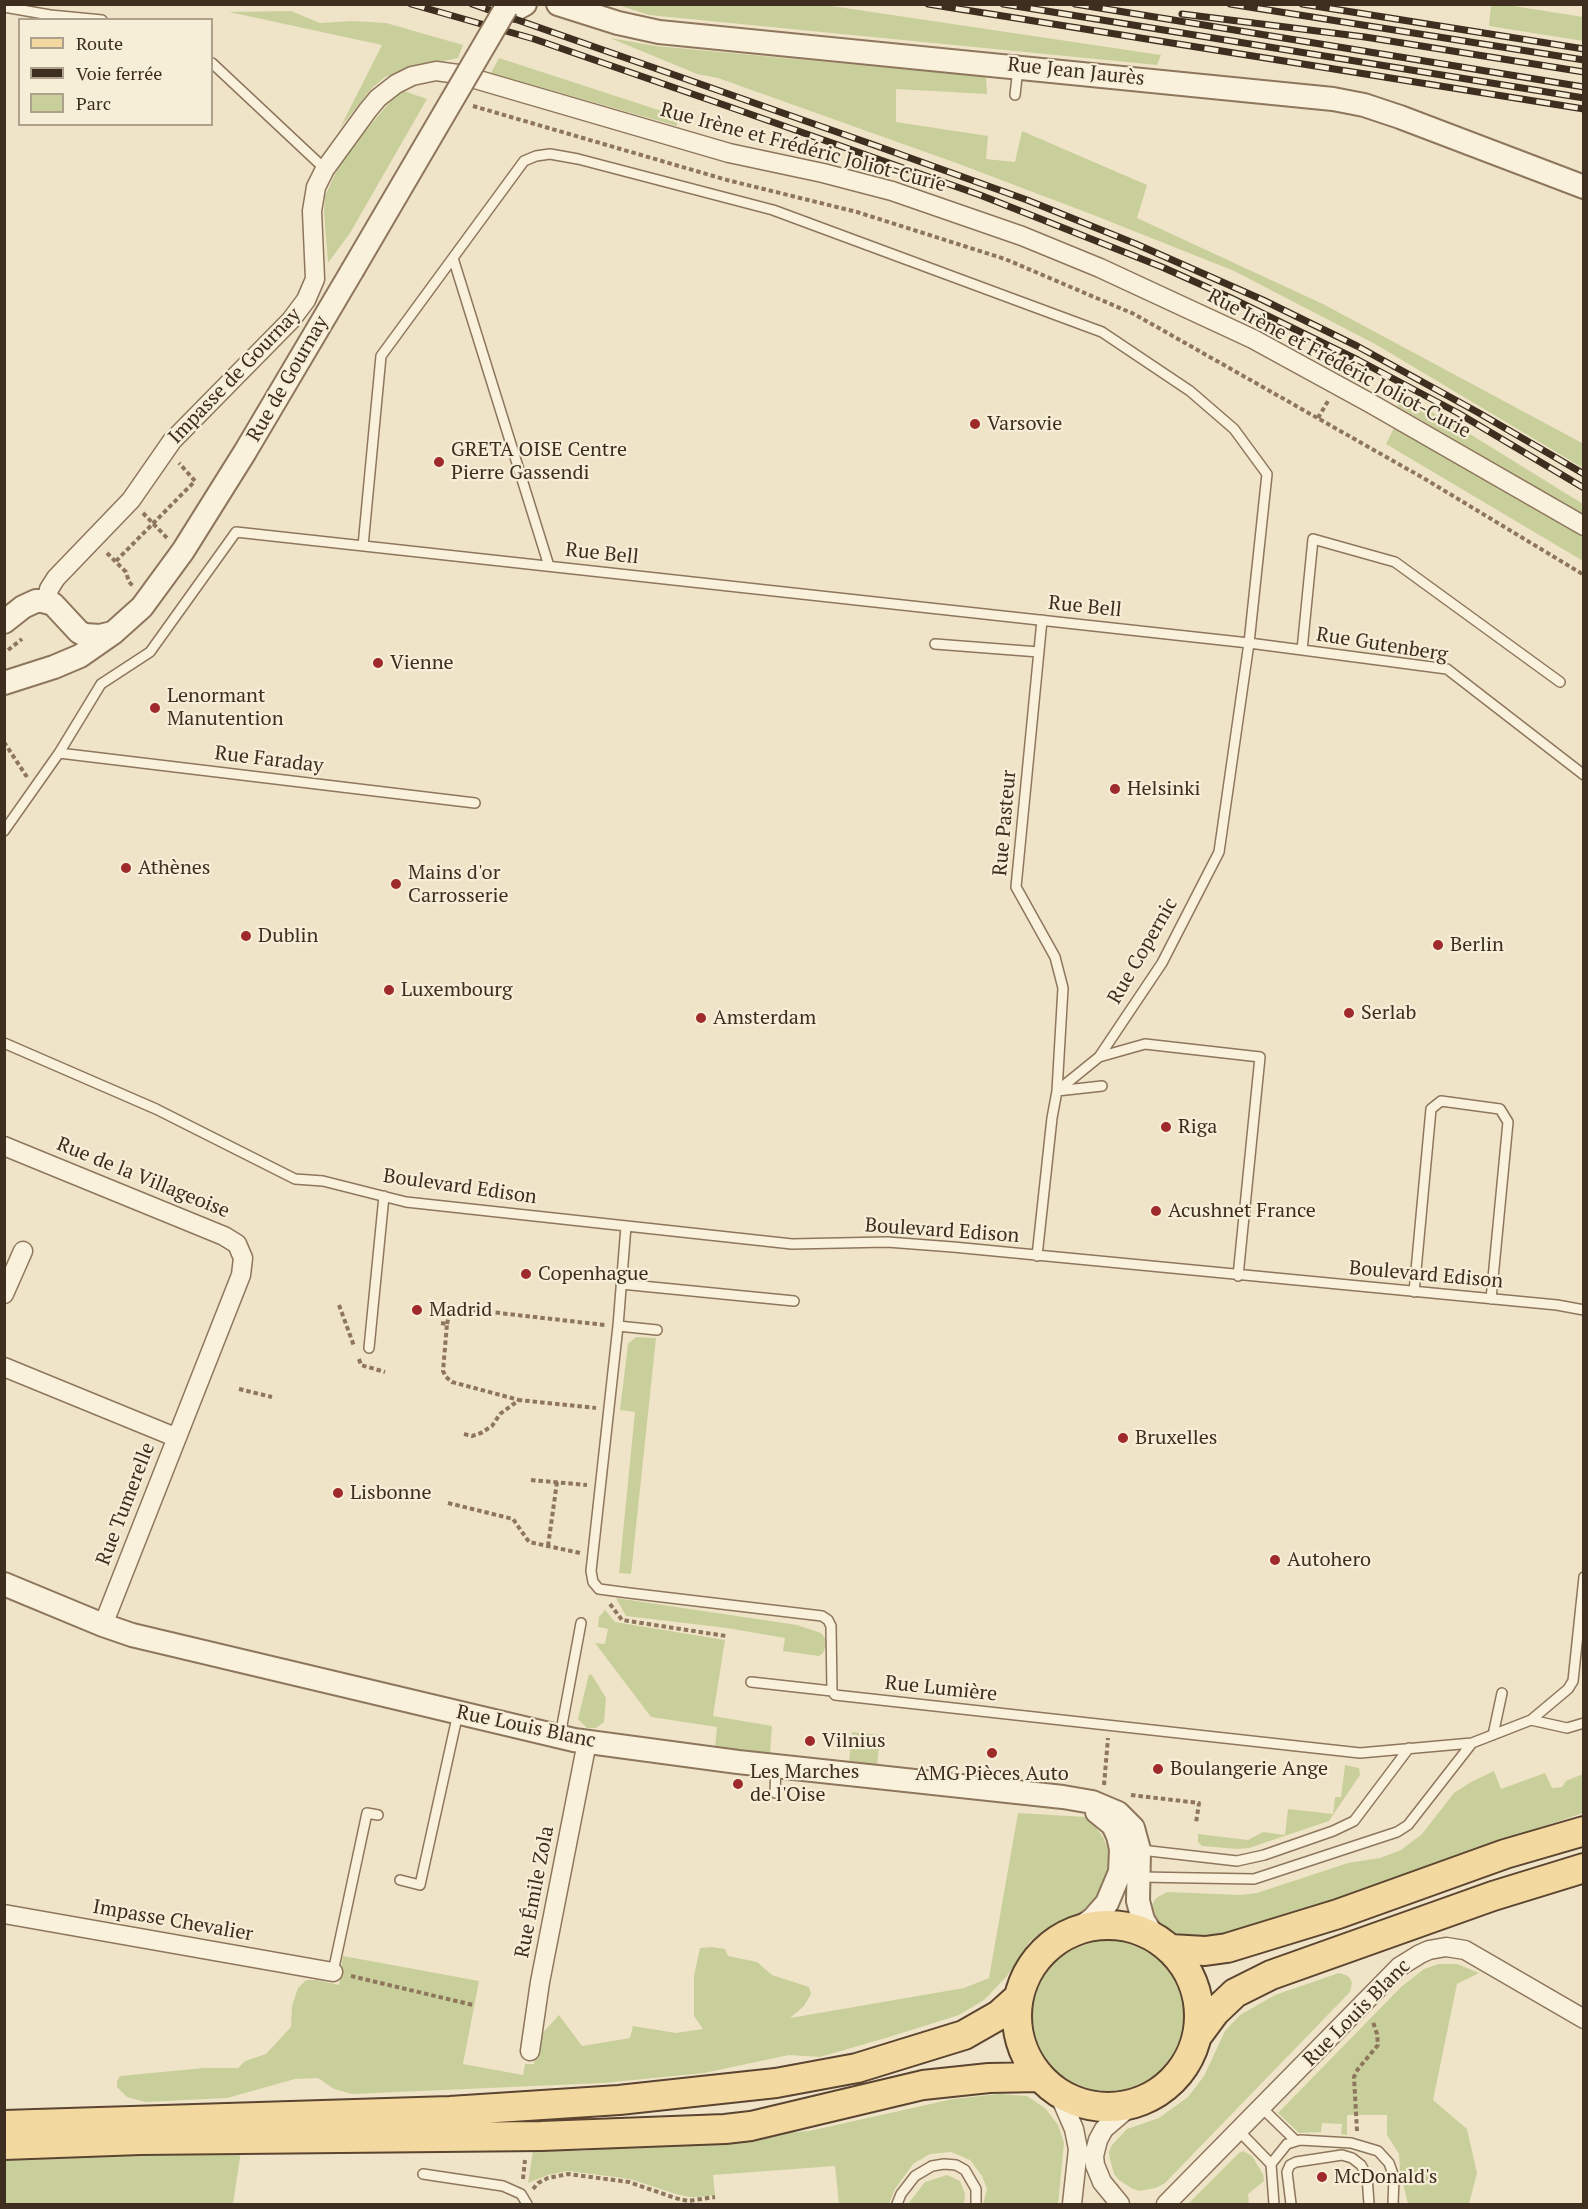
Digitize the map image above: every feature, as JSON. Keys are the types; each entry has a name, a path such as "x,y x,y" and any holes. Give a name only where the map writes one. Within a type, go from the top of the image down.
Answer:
{"main road":[{"path":"1161,1942 1184,1964 1194,1983 1200,2014 1198,2035 1188,2061 1178,2076 1157,2094 1132,2105 1113,2108 1075,2101 1049,2085 1029,2061 1021,2044 1017,2025 1019,1997 1029,1971 1040,1956 1053,1943 1077,1930 1096,1925 1116,1925 1135,1929 1161,1942 1206,1951 1227,1948 1300,1926 1505,1854 1584,1831"},
{"path":"1198,2035 1235,1993 1260,1980 1476,1901 1584,1868"},
{"path":"4,2125 459,2110 629,2099 776,2083 868,2065 964,2036 999,2015 1019,1997"},
{"path":"4,2145 140,2140 522,2136 724,2129 751,2126 923,2085 989,2078 1049,2085"}],"street":[{"name":"Rue Jean Jaurès","path":"558,4 618,23 659,32 1018,66 1356,103 1401,117 1584,187"},
{"name":"Rue de Gournay","path":"4,682 68,662 113,633 142,607 183,551 245,452 511,6"},
{"name":"Impasse de Gournay","path":"47,602 49,589 56,578 131,500 178,434 291,320 306,300 316,272 313,199 325,170 368,110 386,90 412,76 436,71 446,72"},
{"name":"Rue Irène et Frédéric Joliot-Curie","path":"446,72 729,153 832,175 892,191 1022,236 1127,280 1264,344 1584,525"},
{"path":"4,622 23,607 36,601 47,602 53,604 79,632 85,635 100,636 113,633"},
{"name":"Rue de la Villageoise","path":"4,1146 224,1236 237,1244 243,1258 241,1275 176,1437"},
{"path":"4,1294 23,1251"},
{"name":"Rue Tumerelle","path":"4,1367 176,1437 103,1625"},
{"name":"Rue Louis Blanc","path":"4,1584 103,1625 159,1641 560,1737 776,1766 1092,1802 1118,1813 1133,1828 1130,1853 1138,1876 1140,1910 1161,1942"},
{"name":"Rue Émile Zola","path":"530,2051 540,1982 587,1742"},
{"path":"1077,1930 1093,1919 1107,1903 1130,1853"},
{"name":"Impasse Chevalier","path":"4,1914 333,1972"},
{"name":"Rue Louis Blanc","path":"1166,2205 1359,2008 1410,1959 1429,1950 1446,1947 1465,1950 1584,2019"},
{"path":"1049,2085 1074,2129 1078,2149 1072,2205"},
{"path":"1120,2205 1102,2182 1094,2156 1098,2139 1104,2129 1132,2105"}],"lane":[{"path":"4,7 81,18"},
{"path":"213,64 325,170"},
{"path":"1015,95 1018,66"},
{"name":"Rue Copernic","path":"363,546 381,356 524,161 536,156 550,154 773,210 1102,332 1190,391 1234,429 1267,474 1249,644 1219,852 1162,963 1100,1057 1057,1091"},
{"path":"453,258 549,566"},
{"name":"Rue Bell","path":"59,753 101,684 150,652 236,532 1249,644"},
{"path":"1302,650 1313,539 1395,562 1560,682"},
{"name":"Rue Pasteur","path":"1042,621 1016,887 1054,957 1064,988 1057,1091"},
{"path":"935,644 1039,652"},
{"name":"Rue Gutenberg","path":"1249,644 1448,669 1584,775"},
{"path":"4,831 59,753"},
{"name":"Rue Faraday","path":"59,753 475,803"},
{"name":"Boulevard Edison","path":"4,1043 156,1109 295,1179 323,1181 406,1202 792,1244 887,1242 1491,1299 1584,1310"},
{"path":"1100,1057 1145,1044 1260,1057 1238,1276"},
{"path":"1037,1256 1057,1091 1102,1086"},
{"path":"1414,1292 1431,1109 1441,1101 1500,1109 1508,1122 1491,1299"},
{"path":"369,1348 384,1196"},
{"path":"626,1226 618,1326 591,1571 596,1586 822,1616 831,1626 832,1691"},
{"path":"621,1284 794,1301"},
{"path":"618,1326 657,1330"},
{"path":"1138,1876 1254,1879 1397,1832 1408,1824 1472,1743 1531,1720 1568,1689 1573,1681 1584,1577"},
{"path":"560,1737 581,1623"},
{"name":"Rue Lumière","path":"751,1682 832,1691 835,1695 1360,1753 1472,1743"},
{"path":"1493,1735 1502,1693"},
{"path":"400,1880 420,1884 459,1712"},
{"path":"1531,1720 1567,1728 1584,1723"},
{"path":"1130,1853 1237,1861 1264,1856 1333,1831 1354,1821 1409,1748"},
{"path":"775,1793 776,1766"},
{"path":"333,1972 367,1813 378,1815"},
{"path":"1262,2109 1296,2141"},
{"path":"1239,2131 1271,2164 1274,2205"},
{"path":"1271,2164 1287,2144 1296,2141 1358,2144 1378,2151 1389,2163 1394,2177 1392,2205"},
{"path":"1291,2205 1287,2172 1290,2165 1296,2162 1342,2155 1352,2158 1361,2165 1366,2176 1369,2205"},
{"path":"897,2205 901,2194 915,2176 932,2166 944,2164 956,2165 966,2170 976,2189 976,2205"},
{"path":"423,2174 503,2186 516,2191 526,2202"}],"path":[{"path":"116,561 195,481 166,448"},
{"path":"131,500 172,543"},
{"path":"94,539 126,572 129,582 138,591"},
{"path":"4,742 34,789"},
{"path":"609,1409 519,1400 452,1382 443,1371 447,1324 450,1311 455,1308 618,1326"},
{"path":"441,1323 447,1324"},
{"path":"239,1389 272,1397"},
{"path":"464,1434 472,1436 481,1433 492,1426 500,1414 519,1400"},
{"path":"531,1480 601,1487"},
{"path":"548,1546 557,1482"},
{"path":"448,1503 513,1519 530,1542 593,1556"},
{"path":"596,1586 622,1620 726,1636"},
{"path":"1106,1792 1104,1790 1108,1738"},
{"path":"1129,1795 1198,1803 1196,1823"},
{"path":"333,1972 473,2005"},
{"path":"1358,2144 1354,2077 1378,2045 1373,2022 1359,2008"},
{"path":"526,2202 538,2183 548,2178 568,2174 629,2182 675,2198 688,2200 715,2197"}],"green space":[{"path":"618,5 825,5 1161,55 1157,65 649,15"},
{"path":"1491,5 1507,5 1583,17 1583,41 1489,26"},
{"path":"291,11 320,23 352,21 386,23 463,45 458,58 411,68 385,77 372,88 340,128 382,45 229,12"},
{"path":"610,38 656,46 986,77 987,94 896,89 896,122 988,136 986,159 1015,162 1022,131 1147,185 1137,218 1323,304 1582,443 1583,468 1375,344 1234,271 959,164 718,78 697,74"},
{"path":"499,58 677,116 677,126 491,73"},
{"path":"404,91 427,99 350,233 328,263 325,196 338,168 393,98"},
{"path":"1405,397 1457,426 1583,504 1583,515 1397,406"},
{"path":"1394,428 1583,537 1583,561 1386,444"},
{"path":"636,1337 656,1338 631,1574 619,1573 635,1412 620,1410 628,1344"},
{"path":"616,1598 797,1625 821,1633 826,1645 819,1656 783,1651 785,1638 727,1628 626,1616"},
{"path":"605,1610 615,1622 725,1640 713,1716 772,1726 770,1755 715,1747 717,1727 651,1717 595,1643 605,1644 608,1629 598,1627 599,1617"},
{"path":"589,1674 592,1675 606,1698 604,1722 596,1728 587,1728 578,1719"},
{"path":"852,1732 880,1735 877,1766 849,1763"},
{"path":"1345,1765 1359,1768 1360,1775 1329,1821 1249,1848 1202,1846 1198,1842 1198,1834 1248,1840 1263,1832 1285,1835 1288,1809 1333,1814 1335,1797 1341,1797"},
{"path":"1494,1771 1501,1789 1545,1773 1552,1788 1562,1787 1566,1781 1583,1774 1583,1813 1497,1842 1471,1858 1278,1916 1218,1938 1179,1936 1159,1924 1154,1915 1153,1903 1156,1898 1167,1892 1241,1895 1257,1893 1348,1863 1380,1858 1401,1850 1422,1834 1454,1793"},
{"path":"1018,1813 1086,1817 1103,1837 1108,1850 1110,1866 1104,1890 1087,1911 1061,1922 1030,1941 1007,1976 984,2000 959,2015 889,2037 820,2057 789,2055 704,2073 603,2083 352,2094 334,2089 318,2078 295,2079 227,2098 145,2102 127,2097 117,2087 120,2076 204,2068 238,2068 245,2061 266,2054 291,2027 292,2006 298,1988 306,1980 339,1985 343,1956 479,1981 463,2064 523,2075 525,2064 534,2064 538,2038 559,2015 582,2046 630,2038 633,2026 676,2033 703,2029 694,2016 694,1976 700,1948 725,1949 728,1956 757,1962 772,1975 809,1987 811,1994 804,2006 790,2018 964,1988 989,1978"},
{"path":"1109,1940 1138,1946 1152,1953 1163,1963 1173,1974 1180,1988 1186,2017 1180,2046 1173,2060 1163,2071 1152,2081 1138,2088 1109,2094 1080,2088 1066,2081 1055,2071 1045,2060 1038,2046 1032,2017 1038,1988 1045,1974 1055,1963 1066,1953 1080,1946"},
{"path":"1438,1964 1457,1964 1479,1973 1457,1984 1433,2100 1467,2129 1477,2173 1469,2204 1408,2204 1400,2171 1399,2154 1387,2135 1387,2115 1347,2115 1347,2135 1341,2134 1342,2124 1322,2123 1321,2132 1299,2133 1278,2113 1401,1987 1424,1969"},
{"path":"1339,1973 1350,1978 1352,1983 1350,1992 1164,2184 1139,2191 1119,2180 1114,2174 1110,2159 1109,2152 1112,2145 1127,2129 1159,2118 1188,2097 1204,2076 1225,2031 1240,2015 1275,1995"},
{"path":"999,2094 1027,2096 1045,2108 1058,2125 1064,2143 1058,2204 983,2204 987,2189 982,2176 970,2160 951,2152 930,2154 913,2164 895,2189 889,2204 839,2204 835,2166 713,2175 715,2195 698,2197 676,2194 630,2179 568,2171 548,2175 528,2183 533,2151 585,2151 638,2144 809,2131 953,2099"},
{"path":"241,2151 233,2204 5,2204 5,2157"},
{"path":"1243,2151 1252,2156 1263,2174 1264,2181 1248,2194 1249,2204 1188,2204 1239,2153"},
{"path":"947,2175 960,2181 965,2194 964,2204 908,2204 925,2182"}],"railway":[{"path":"411,4 534,39 727,106 980,195 1162,267 1358,360 1458,413 1584,488"},
{"path":"472,4 1027,200 1136,244 1263,300 1357,346 1584,474"},
{"path":"928,4 1584,109"},
{"path":"1003,4 1584,98"},
{"path":"1075,4 1584,87"},
{"path":"1230,4 1584,60"},
{"path":"1302,4 1584,49"},
{"path":"1182,14 1365,37 1584,72"}],"place":[{"name":"Varsovie","path":"975,424"},
{"name":"GRETA OISE Centre Pierre Gassendi","path":"439,462"},
{"name":"Vienne","path":"378,663"},
{"name":"Lenormant Manutention","path":"155,708"},
{"name":"Helsinki","path":"1115,789"},
{"name":"Athènes","path":"126,868"},
{"name":"Mains d'or Carrosserie","path":"396,884"},
{"name":"Dublin","path":"246,936"},
{"name":"Berlin","path":"1438,945"},
{"name":"Luxembourg","path":"389,990"},
{"name":"Serlab","path":"1349,1013"},
{"name":"Amsterdam","path":"701,1018"},
{"name":"Riga","path":"1166,1127"},
{"name":"Acushnet France","path":"1156,1211"},
{"name":"Copenhague","path":"526,1274"},
{"name":"Madrid","path":"417,1310"},
{"name":"Bruxelles","path":"1123,1438"},
{"name":"Lisbonne","path":"338,1493"},
{"name":"Autohero","path":"1275,1560"},
{"name":"Vilnius","path":"810,1741"},
{"name":"AMG Pièces Auto","path":"992,1753"},
{"name":"Boulangerie Ange","path":"1158,1769"},
{"name":"Les Marches de l'Oise","path":"738,1784"},
{"name":"McDonald's","path":"1322,2177"}]}
